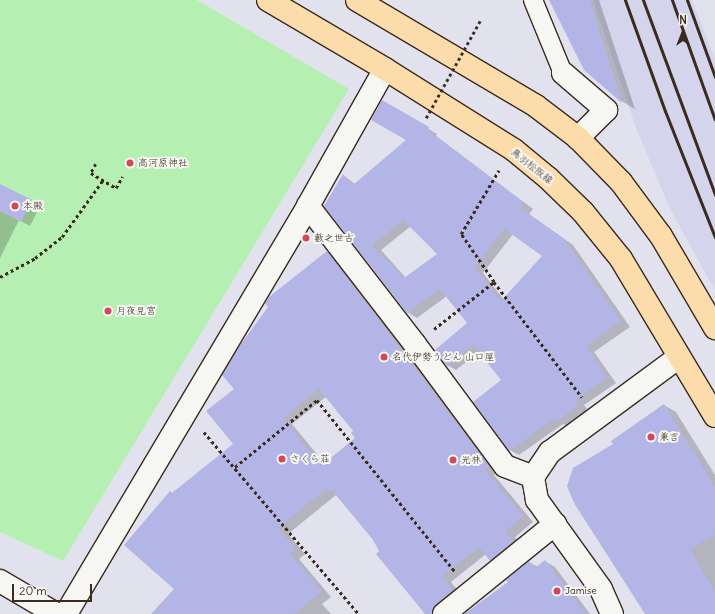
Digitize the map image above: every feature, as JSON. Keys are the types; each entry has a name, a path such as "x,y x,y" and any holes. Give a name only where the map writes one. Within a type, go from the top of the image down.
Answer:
{"main road":[{"name":"鳥羽松阪線","path":"268,0 385,69 514,150 584,212 621,259 715,416"},
{"path":"357,0 536,106 578,138 622,182 661,236 714,325"}],"street":[{"path":"533,0 563,73 606,110 578,138"},
{"path":"66,614 162,454 185,410 308,206 385,69"},
{"path":"308,206 505,466 533,477"},
{"path":"612,614 601,589 537,500 533,477 550,452 679,357"},
{"path":"444,614 555,524"},
{"path":"0,581 56,614"}],"path":[{"path":"426,118 480,21"},
{"path":"96,164 92,173 116,188 122,177"},
{"path":"499,170 461,234 494,282 598,417"},
{"path":"0,276 35,258 62,238 103,180"},
{"path":"414,344 494,282"},
{"path":"235,467 317,400 471,591"},
{"path":"185,410 359,614"}],"shaded area":[{"path":"593,0 692,0 715,59 715,290 671,211 636,128"}],"green space":[{"name":"月夜見宮","path":"0,0 197,0 349,89 63,561 0,532"}],"building":[{"path":"549,0 590,0 622,103 584,70"},
{"path":"382,100 429,127 428,130 524,203 520,208 564,239 621,321 586,346 607,378 576,399 579,404 558,421 555,418 509,451 473,402 501,380 473,345 447,366 435,350 467,323 440,289 407,313 324,206 343,174 353,185 406,140 371,120","holes":["403,220 437,254 404,278 372,245","504,229 542,256 501,301 475,268"]},
{"name":"本殿","path":"0,184 32,200 21,222 0,211"},
{"path":"327,251 489,466 485,469 523,516 505,531 514,541 490,561 479,547 442,576 453,590 436,605 432,614 425,614 376,554 379,551 373,540 332,490 329,492 326,489 278,528 295,548 290,553 322,591 294,614 151,614 174,589 124,545 170,491 172,493 233,444 206,411 234,389 222,375 238,348 268,307 265,303 269,297","holes":["319,389 353,431 351,433 355,438 321,466 283,418"]},
{"path":"664,404 715,487 715,535 690,549 715,592 715,614 645,614 574,503 567,486 573,468 613,444 611,441"},
{"path":"545,560 586,614 464,614 508,582 506,580 529,561 535,568"}],"railway":[{"path":"625,0 665,111 715,237"},
{"path":"643,0 715,195"},
{"path":"672,0 715,120"},
{"path":"687,0 715,77"}],"place":[{"name":"高河原神社","path":"130,163"},
{"name":"本殿","path":"15,206"},
{"name":"藪之世古","path":"306,238"},
{"name":"月夜見宮","path":"108,311"},
{"name":"名代伊勢うどん 山口屋","path":"384,357"},
{"name":"兼言","path":"651,437"},
{"name":"さくら荘","path":"282,459"},
{"name":"光林","path":"453,460"},
{"name":"Jamise","path":"557,591"}]}
